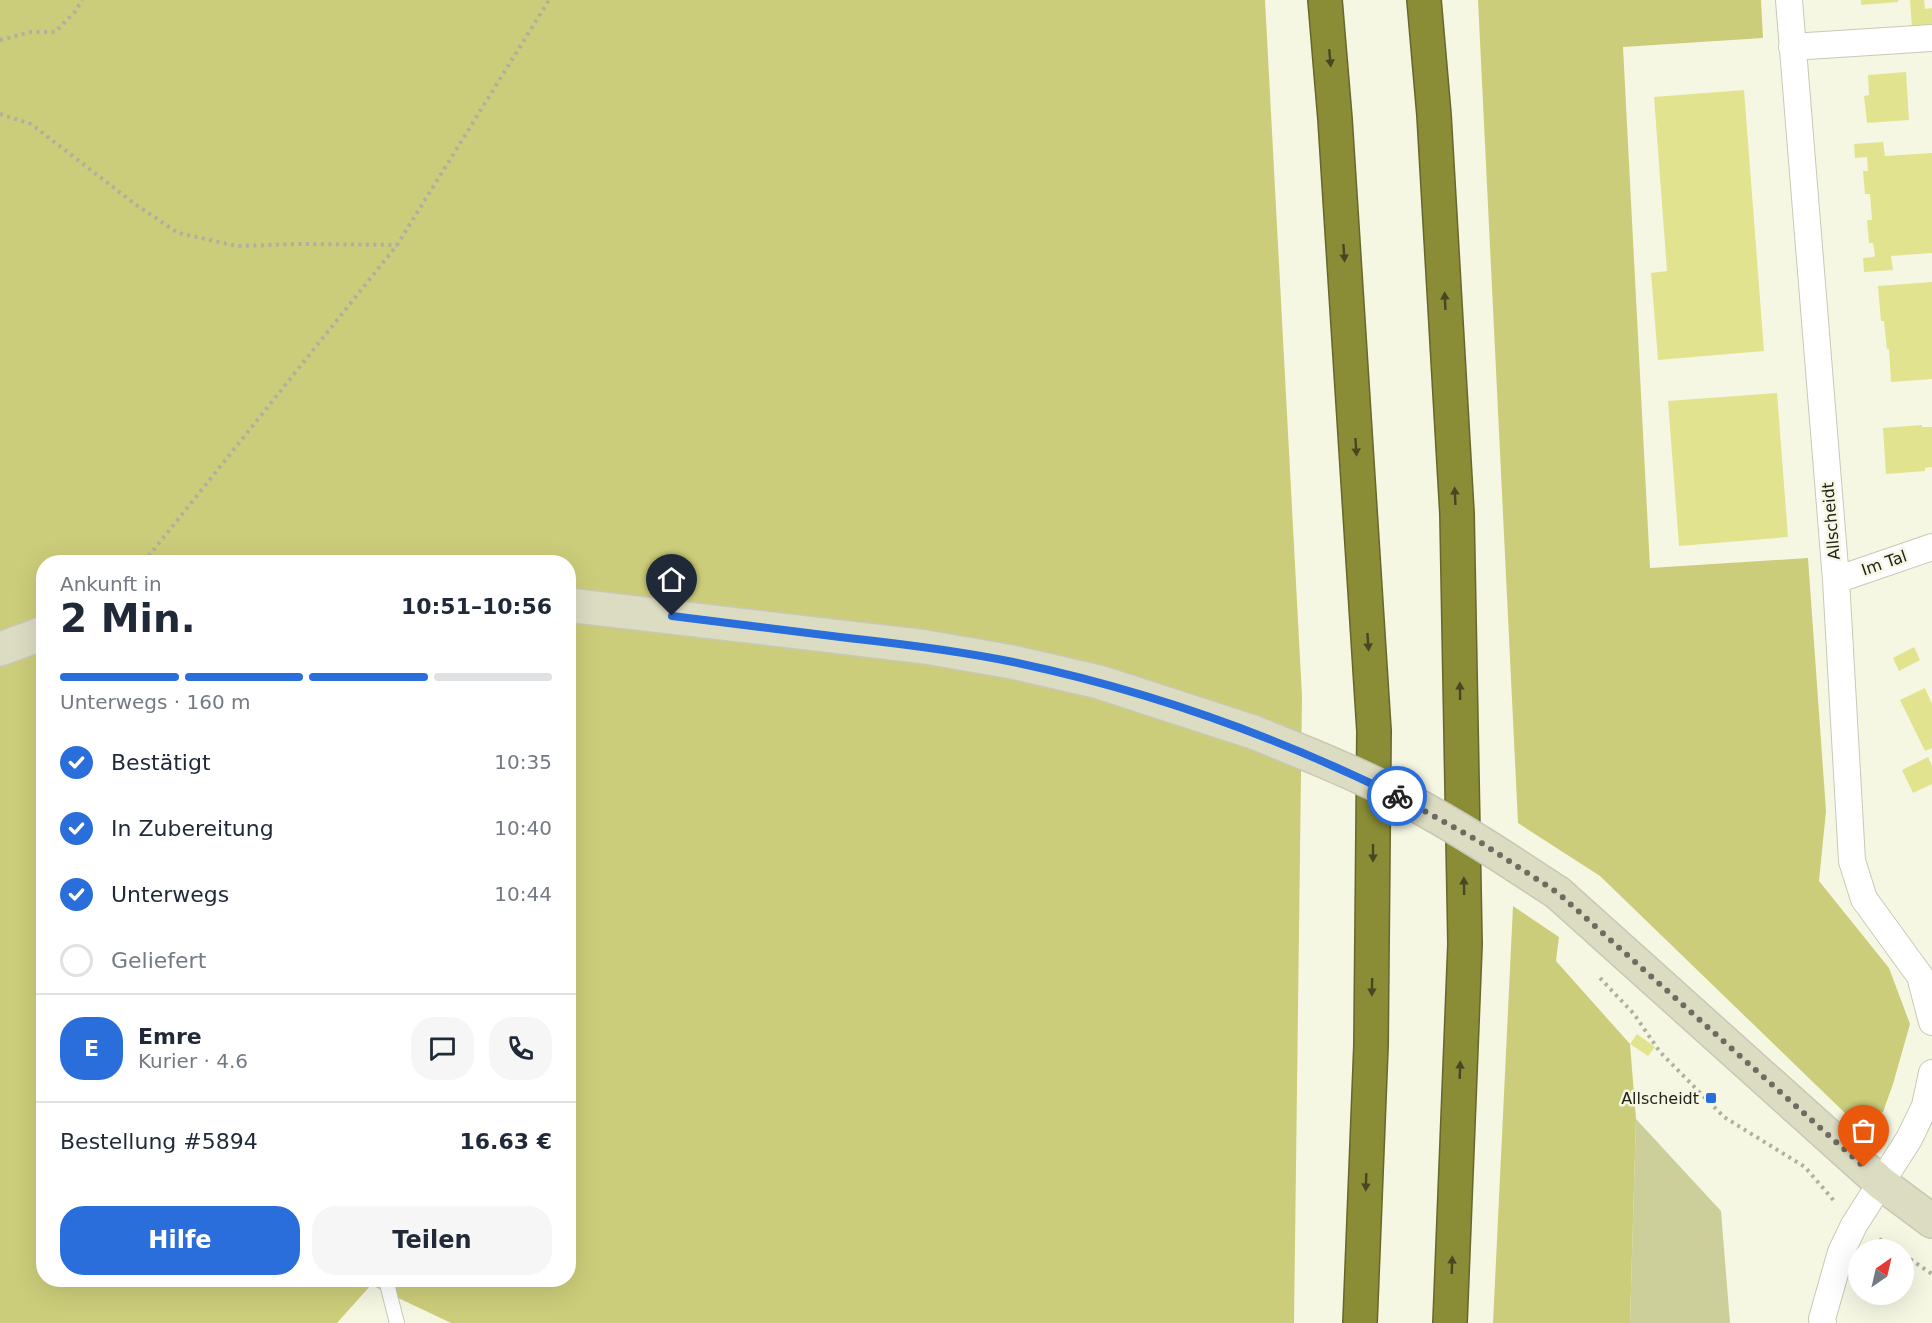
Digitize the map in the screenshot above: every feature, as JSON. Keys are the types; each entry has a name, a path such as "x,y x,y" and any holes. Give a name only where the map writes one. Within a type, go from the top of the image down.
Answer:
{"highway":[{"path":"1325,0 1335,119 1374,731 1371,1045 1360,1323"},
{"path":"1424,0 1434,115 1456,514 1464,932 1449,1323"},
{"path":"1434,115 1442,0"}],"street":[{"name":"Allscheidt","path":"1789,0 1836,580 1852,861 1864,900 1920,976 1932,1022"},
{"path":"1792,47 1932,38"},
{"name":"Im Tal","path":"1836,580 1932,547"},
{"path":"576,606 926,647 1012,662 1099,682 1253,732 1335,765 1404,799 1477,840 1558,893 1881,1184 1932,1221"},
{"path":"0,649 36,636"},
{"path":"1822,1323 1842,1252 1854,1225 1909,1139 1925,1106 1932,1073"}],"lane":[{"path":"388,1287 397,1323"}],"path":[{"path":"0,40 32,32 55,32 74,13 82,0"},
{"path":"150,555 396,245 549,0"},
{"path":"0,114 31,124 135,204 178,233 237,246 396,245"},
{"path":"1594,972 1634,1014 1660,1052 1724,1117 1805,1167 1854,1225"},
{"path":"1914,1261 1932,1274"}],"green space":[{"path":"1636,1119 1721,1211 1730,1323 1630,1323"}],"shaded area":[{"path":"0,0 1265,0 1302,696 1294,1323 451,1323 375,1287 576,1287 576,555 36,555 36,1287 369,1287 337,1323 0,1323"},
{"path":"1478,0 1761,0 1763,38 1623,47 1650,568 1808,558 1826,811 1819,881 1889,968 1910,1024 1883,1112 1845,1113 1600,876 1518,823"},
{"path":"1513,906 1559,937 1556,961 1630,1044 1636,1119 1630,1323 1493,1323"}],"building":[{"path":"1861,0 1898,0 1898,2 1861,5"},
{"path":"1910,0 1924,0 1925,9 1932,8 1932,26 1912,28"},
{"path":"1906,72 1909,120 1867,123 1864,96 1869,95 1868,75"},
{"path":"1744,90 1764,351 1658,360 1651,273 1667,271 1654,97"},
{"path":"1883,142 1885,156 1932,153 1932,253 1891,256 1893,270 1864,272 1863,258 1875,255 1873,243 1869,243 1867,220 1872,220 1870,194 1865,194 1863,171 1868,171 1867,157 1855,158 1854,144"},
{"path":"1932,282 1932,379 1891,382 1889,349 1887,349 1884,321 1881,321 1878,286"},
{"path":"1777,393 1788,537 1679,546 1668,401"},
{"path":"1922,425 1922,427 1932,427 1932,467 1925,468 1925,471 1886,474 1883,428"},
{"path":"1914,647 1920,660 1899,671 1893,658"},
{"path":"1925,688 1932,704 1932,748 1925,751 1900,700"},
{"path":"1928,757 1932,766 1932,784 1913,793 1902,770"},
{"path":"1637,1034 1655,1047 1648,1056 1630,1044"}],"way so far":[{"path":"1397,796 1477,840 1558,893 1864,1167"}],"place":[{"name":"Allscheidt","path":"1711,1098"}],"route":[{"path":"672,616 926,647 1012,662 1099,682 1253,732 1335,765 1397,796"}]}
